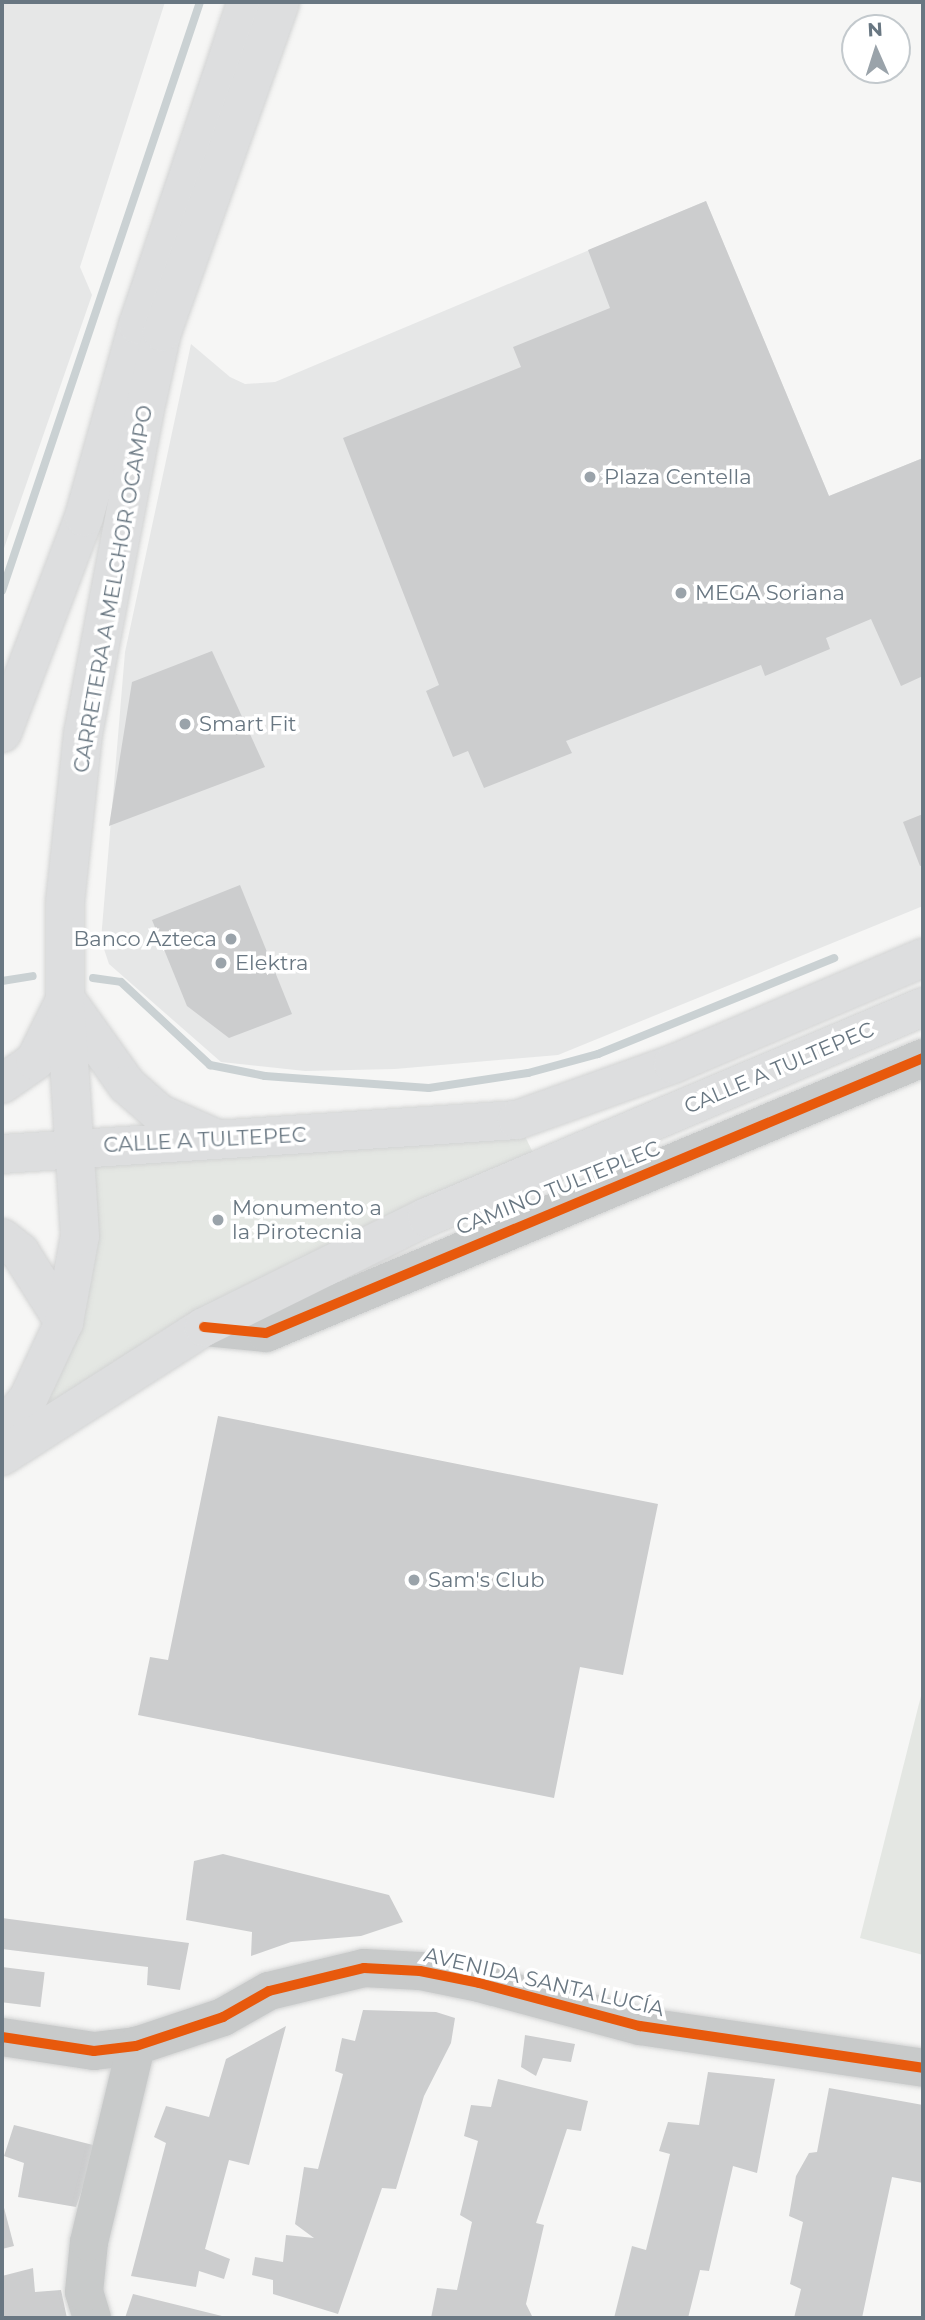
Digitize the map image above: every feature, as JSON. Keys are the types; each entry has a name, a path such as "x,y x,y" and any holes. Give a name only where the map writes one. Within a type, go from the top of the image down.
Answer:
{"main road":[{"name":"CARRETERA A MELCHOR OCAMPO","path":"2,733 84,517 138,325 247,2"},
{"name":"CARRETERA A MELCHOR OCAMPO","path":"2,1430 29,1399 64,1322 79,1236 65,999 65,902 83,734 146,400 162,332 280,2"},
{"name":"CALLE A TULTEPEC","path":"2,1154 73,1147 220,1141 517,1120 649,1073 923,958"},
{"path":"2,1084 35,1062 65,999 127,1086 160,1114 220,1141"},
{"name":"CALLE A TULTEPEC","path":"2,1456 204,1327 427,1217 923,1007"},
{"path":"2,1238 20,1252 64,1322"}],"street":[{"path":"649,1073 750,1012 923,940"},
{"name":"CAMINO TULTEPLEC","path":"204,1327 266,1333 923,1058"},
{"name":"AVENIDA SANTA LUCÍA","path":"2,2037 94,2050 136,2046 223,2017 269,1991 364,1968 420,1971 479,1983 640,2026 923,2068"},
{"path":"92,2318 84,2292 89,2242 136,2046"}],"shaded area":[{"path":"2,2 165,2 80,267 92,295 2,554"},
{"path":"706,201 829,496 923,458 923,906 558,1055 395,1069 305,1071 221,1062 109,964 101,940 125,652 191,344 230,377 245,384 275,382"},
{"path":"517,1120 541,1169 2,1429 62,1333 75,1149"},
{"path":"923,1688 923,1955 860,1938"}],"building":[{"name":"Plaza Centella","path":"706,201 829,496 923,458 923,676 901,686 871,619 826,638 830,649 765,676 761,665 566,741 572,753 484,788 468,751 453,757 426,691 439,685 343,438 521,367 513,347 610,308 588,250"},
{"name":"Smart Fit","path":"212,651 265,767 109,826 132,682"},
{"path":"923,814 923,865 920,866 903,822"},
{"name":"Elektra","path":"240,885 292,1014 229,1038 187,1006 152,920"},
{"name":"Sam's Club","path":"218,1416 658,1504 623,1675 580,1667 554,1798 138,1715 150,1657 168,1660"},
{"path":"223,1854 389,1895 403,1922 361,1936 291,1942 251,1956 252,1932 186,1920 194,1861"},
{"path":"2,1918 189,1943 180,1990 147,1985 148,1967 2,1949"},
{"path":"2,1967 45,1972 40,2007 2,2002"},
{"path":"363,2010 436,2012 455,2018 451,2043 424,2096 396,2189 382,2188 338,2314 273,2294 273,2280 252,2275 255,2257 283,2262 286,2235 314,2238 295,2224 304,2167 318,2169 343,2074 335,2071 342,2038 355,2041"},
{"path":"286,2026 249,2165 229,2160 205,2249 230,2259 224,2279 199,2271 196,2287 131,2276 166,2143 154,2137 166,2106 209,2117 226,2059"},
{"path":"525,2035 575,2044 571,2062 543,2058 536,2076 521,2067"},
{"path":"708,2072 775,2079 757,2173 733,2166 709,2271 700,2270 688,2318 614,2318 632,2246 646,2250 670,2154 659,2151 668,2122 699,2125"},
{"path":"498,2079 588,2101 581,2131 567,2129 536,2223 544,2225 526,2304 533,2318 431,2318 437,2288 457,2290 472,2222 460,2215 478,2141 464,2136 471,2105 491,2107"},
{"path":"829,2088 923,2105 923,2183 892,2177 862,2318 794,2318 801,2289 790,2284 803,2222 789,2216 796,2176 809,2153 817,2152"},
{"path":"14,2125 97,2146 76,2207 18,2197 24,2163 4,2156"},
{"path":"2,2200 14,2246 2,2249"},
{"path":"33,2268 35,2292 61,2290 67,2318 2,2318 2,2276"},
{"path":"133,2294 226,2317 226,2318 125,2318"}],"waterway":[{"path":"2,591 200,2"},
{"path":"93,978 121,982 210,1065 265,1076 429,1088 528,1073 598,1054 834,958"},
{"path":"2,981 33,976"}],"cycle path":[{"path":"204,1327 266,1333 923,1058"},
{"path":"2,2037 94,2051 136,2046 223,2017 269,1991 364,1968 420,1971 479,1983 640,2026 923,2068"}],"place":[{"name":"Plaza Centella","path":"590,477"},
{"name":"MEGA Soriana","path":"681,593"},
{"name":"Smart Fit","path":"185,724"},
{"name":"Banco Azteca","path":"231,939"},
{"name":"Elektra","path":"221,963"},
{"name":"Monumento a la Pirotecnia","path":"218,1220"},
{"name":"Sam's Club","path":"414,1580"}]}
